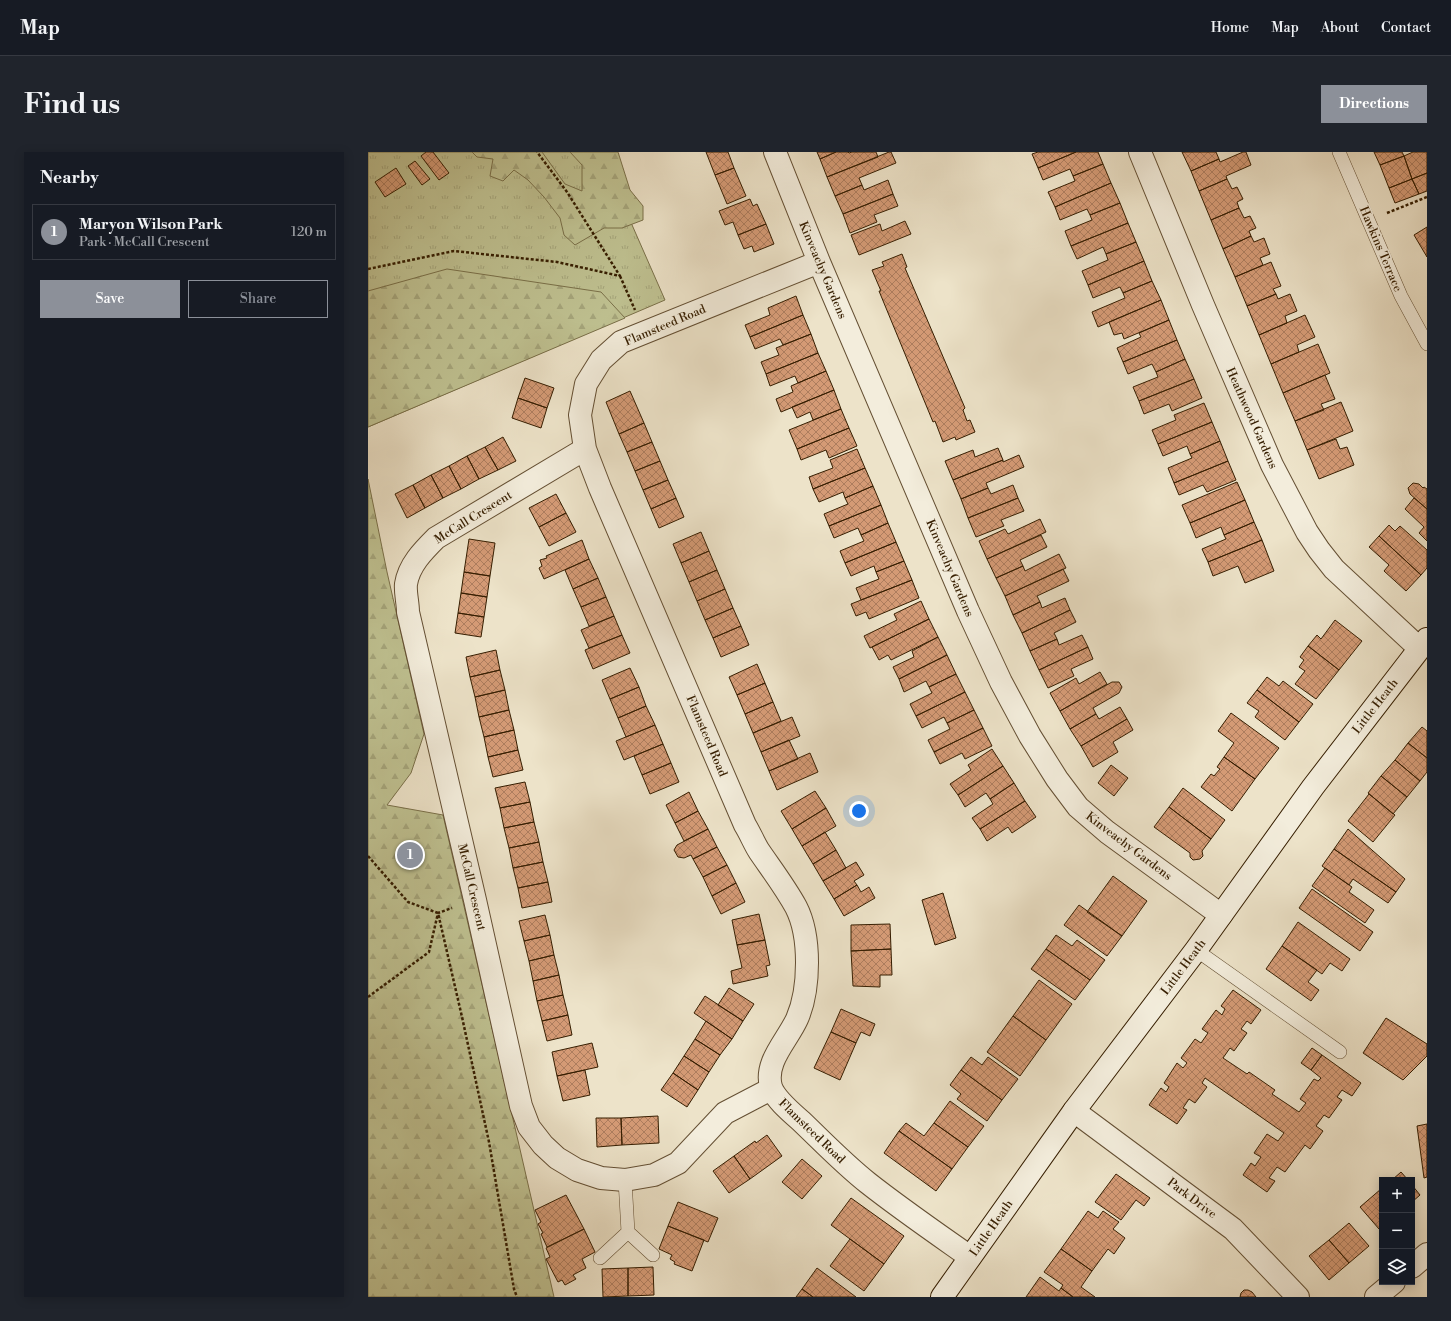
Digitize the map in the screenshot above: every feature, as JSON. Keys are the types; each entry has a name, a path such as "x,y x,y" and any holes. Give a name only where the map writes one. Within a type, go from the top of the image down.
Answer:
{"street":[{"name":"Kinveachy Gardens","path":"775,152 968,611 1001,682 1034,742 1057,779 1078,807 1106,832 1221,915"},
{"name":"Heathwood Gardens","path":"1140,152 1203,305 1272,465 1307,532 1318,550 1334,569 1423,644"},
{"name":"Flamsteed Road","path":"820,262 621,342 601,360 586,384 580,415 585,449 600,488 745,825 759,850 797,908 806,938 807,966 805,993 797,1019 775,1057 769,1073 771,1089 781,1102 836,1156 868,1182 970,1258"},
{"name":"McCall Crescent","path":"585,449 436,538 422,552 411,568 406,584 408,612 521,1106 529,1127 543,1145 557,1158 577,1170 601,1178 625,1180 654,1175 678,1162 725,1113 771,1089"},
{"name":"Little Heath","path":"942,1297 1074,1111 1196,950 1313,787 1423,644"},
{"name":"Park Drive","path":"1074,1111 1233,1228 1298,1297"},
{"path":"1415,1264 1427,1254"},
{"path":"1376,1297 1390,1285"}],"lane":[{"name":"Hawkins Terrace","path":"1339,152 1401,296 1427,344"},
{"path":"1196,950 1340,1052"},
{"path":"625,1180 628,1232 653,1255"},
{"path":"600,1258 628,1232"}],"path":[{"path":"537,152 567,192 620,276 645,333"},
{"path":"1383,215 1427,197"},
{"path":"368,269 454,251 557,262 620,276"},
{"path":"368,856 408,902 438,914 475,900"},
{"path":"368,997 429,952 438,914"},
{"path":"438,914 489,1142 514,1289 517,1297"}],"green space":[{"path":"368,152 600,152 665,300 368,427"},
{"path":"472,152 542,152 565,184 582,191 582,165 570,152 618,152 630,190 643,206 643,220 622,228 604,228 575,245 564,235 560,218 544,197 528,180 514,170 503,181 490,176 493,159 477,157"},
{"path":"447,269 601,292 625,318 368,427 368,291"},
{"path":"368,479 387,572 424,734 411,773 387,805 443,815 554,1297 368,1297"}],"building":[{"path":"426,152 433,152 449,173 439,180 421,156"},
{"path":"706,152 728,152 734,168 715,175"},
{"path":"817,152 836,152 820,159"},
{"path":"836,152 876,152 878,157 827,177 820,159"},
{"path":"891,152 896,163 859,178 862,185 835,196 827,177"},
{"path":"1038,152 1076,152 1038,168 1032,154"},
{"path":"1076,152 1098,152 1103,164 1073,176 1070,169 1043,180 1038,168"},
{"path":"1182,152 1216,152 1219,159 1191,171"},
{"path":"1246,152 1251,165 1226,176 1227,179 1199,191 1191,171 1219,159 1220,162"},
{"path":"1374,152 1402,152 1404,156 1380,165"},
{"path":"1413,152 1427,152 1427,173 1412,179 1404,156"},
{"path":"1404,156 1412,179 1389,188 1380,165"},
{"path":"415,161 430,179 422,185 408,166"},
{"path":"1103,164 1111,183 1055,207 1048,192 1075,181 1073,176"},
{"path":"396,168 406,184 385,197 375,182"},
{"path":"734,168 746,196 727,204 715,175"},
{"path":"1427,173 1427,191 1419,194 1412,179"},
{"path":"1227,179 1232,189 1237,187 1243,199 1237,202 1239,208 1211,220 1199,191"},
{"path":"1412,179 1419,194 1395,203 1389,188"},
{"path":"888,180 893,194 843,214 835,196 862,185 864,190"},
{"path":"1111,183 1120,203 1090,215 1087,209 1060,220 1055,207"},
{"path":"893,194 898,206 874,215 877,222 850,233 843,214"},
{"path":"750,199 753,206 757,204 766,224 738,235 733,222 725,225 719,211"},
{"path":"1120,203 1128,223 1071,246 1065,231 1092,220 1090,215"},
{"path":"1239,208 1244,218 1250,216 1256,228 1249,231 1251,236 1223,249 1211,220"},
{"path":"905,221 911,234 859,255 851,235 880,224 882,231"},
{"path":"1128,223 1136,242 1106,254 1103,247 1077,259 1071,246"},
{"path":"766,224 774,244 754,252 752,246 744,249 738,235"},
{"path":"1427,227 1427,257 1414,235"},
{"path":"1251,236 1254,242 1264,238 1270,254 1260,258 1263,265 1235,277 1223,249"},
{"path":"1136,242 1144,261 1088,285 1082,271 1108,260 1106,254"},
{"path":"902,254 907,267 905,268 965,408 963,410 967,421 970,420 975,432 956,440 955,437 943,442 935,421 933,422 879,291 881,291 872,270 884,266 882,262"},
{"path":"1144,261 1152,281 1123,293 1120,287 1093,298 1088,285"},
{"path":"1271,262 1281,286 1273,289 1276,294 1247,306 1235,277"},
{"path":"1152,281 1161,300 1098,327 1092,312 1125,298 1123,293"},
{"path":"1276,294 1278,299 1290,294 1297,311 1285,316 1287,323 1259,335 1247,306"},
{"path":"796,296 803,315 750,337 745,325 770,315 768,308"},
{"path":"1161,300 1169,320 1124,339 1122,333 1114,335 1109,322"},
{"path":"803,315 811,334 783,345 780,339 755,349 750,337"},
{"path":"1305,315 1315,337 1297,345 1299,352 1271,364 1259,335"},
{"path":"1169,320 1177,340 1123,362 1117,348 1141,337 1139,333"},
{"path":"811,334 818,353 766,374 761,362 779,355 776,348"},
{"path":"1177,340 1185,359 1156,372 1152,364 1128,374 1123,362"},
{"path":"1318,344 1330,373 1283,393 1271,364"},
{"path":"818,353 826,371 798,383 795,376 770,386 766,374"},
{"path":"1185,359 1194,379 1139,401 1133,387 1158,377 1156,372"},
{"path":"826,371 834,390 781,412 776,399 793,392 791,386"},
{"path":"1325,375 1335,399 1321,404 1324,410 1295,421 1283,393"},
{"path":"525,378 554,388 547,408 518,398"},
{"path":"1194,379 1202,398 1172,411 1169,404 1144,414 1139,401"},
{"path":"834,390 841,409 813,420 810,412 797,418 792,407"},
{"path":"630,391 644,423 619,434 606,402"},
{"path":"518,398 547,408 541,428 512,418"},
{"path":"1341,402 1353,431 1307,450 1295,421"},
{"path":"1204,403 1212,422 1158,444 1152,430 1176,420 1174,415"},
{"path":"841,409 849,428 797,449 789,430"},
{"path":"1212,422 1220,441 1190,454 1187,446 1163,456 1158,444"},
{"path":"644,423 652,442 627,452 619,434"},
{"path":"849,428 857,446 829,458 826,450 801,460 797,449"},
{"path":"503,437 516,461 498,470 485,447"},
{"path":"1336,439 1340,449 1347,447 1354,465 1319,479 1307,450"},
{"path":"1220,441 1228,461 1174,483 1168,468 1192,458 1190,454"},
{"path":"652,442 660,461 635,471 627,452"},
{"path":"485,447 498,470 479,479 467,456"},
{"path":"998,448 1003,460 953,480 945,461 973,450 975,457"},
{"path":"857,449 865,468 813,489 809,477 833,468 830,460"},
{"path":"1019,455 1024,467 986,483 988,488 961,499 953,480"},
{"path":"467,456 479,479 461,489 449,466"},
{"path":"660,461 668,480 643,490 635,471"},
{"path":"1228,461 1236,480 1207,492 1203,485 1179,495 1174,483"},
{"path":"449,466 461,489 443,498 431,475"},
{"path":"865,468 873,486 845,498 843,492 819,502 813,489"},
{"path":"431,475 443,498 425,508 413,485"},
{"path":"668,480 676,498 651,509 643,490"},
{"path":"1237,482 1245,500 1190,523 1182,505"},
{"path":"1413,483 1419,484 1423,488 1424,487 1427,489 1427,509 1410,494 1408,488"},
{"path":"413,485 425,508 407,518 395,494"},
{"path":"1013,485 1018,498 968,518 961,499 988,488 991,494"},
{"path":"873,486 881,505 829,526 824,514 848,504 845,498"},
{"path":"556,494 566,513 539,527 529,508"},
{"path":"676,498 684,517 659,528 651,509"},
{"path":"1018,498 1024,511 1001,520 1004,526 976,537 968,518"},
{"path":"1414,498 1427,509 1427,541 1419,533 1424,527 1405,509"},
{"path":"1245,500 1254,522 1224,535 1221,527 1196,538 1190,523"},
{"path":"881,505 888,523 861,535 858,528 834,538 829,526"},
{"path":"566,513 576,532 549,546 539,527"},
{"path":"1040,519 1046,532 987,559 979,541 1005,529 1008,534"},
{"path":"1254,522 1262,540 1208,562 1202,549 1226,539 1224,535"},
{"path":"888,523 896,542 845,563 840,551 864,541 861,535"},
{"path":"1389,525 1395,531 1400,526 1427,550 1427,568 1421,575 1379,536"},
{"path":"701,532 709,551 681,563 673,544"},
{"path":"1041,535 1047,547 1020,560 1023,566 996,578 987,559"},
{"path":"1379,536 1421,575 1406,591 1384,571 1389,565 1369,547"},
{"path":"469,539 495,543 490,576 464,572"},
{"path":"582,540 589,559 544,579 539,568 542,566 540,560 547,558 546,556"},
{"path":"1262,540 1274,571 1245,583 1238,566 1213,576 1208,562"},
{"path":"896,542 904,561 876,572 874,566 851,576 845,563"},
{"path":"709,551 717,570 689,582 681,563"},
{"path":"1059,554 1066,568 1005,596 996,578 1023,566 1025,571"},
{"path":"589,559 598,578 573,589 565,570"},
{"path":"904,561 912,580 861,600 856,588 879,579 876,572"},
{"path":"1063,569 1069,581 1037,596 1040,602 1013,615 1005,596"},
{"path":"717,570 725,589 697,601 689,582"},
{"path":"464,572 490,576 487,597 461,593"},
{"path":"598,578 606,597 581,607 573,589"},
{"path":"912,580 919,598 869,619 866,612 856,616 851,604"},
{"path":"725,589 733,608 705,620 697,601"},
{"path":"461,593 487,597 484,617 458,613"},
{"path":"606,597 614,616 589,626 581,607"},
{"path":"1065,598 1070,610 1022,633 1013,615 1040,602 1042,608"},
{"path":"921,601 929,619 870,648 864,636 897,620 894,614"},
{"path":"733,608 741,626 713,638 705,620"},
{"path":"1070,610 1076,622 1054,633 1057,639 1030,651 1022,633"},
{"path":"458,613 484,617 481,637 455,633"},
{"path":"614,616 622,635 589,648 581,630"},
{"path":"929,619 938,637 891,660 888,655 879,660 872,647"},
{"path":"1335,620 1362,641 1339,670 1308,646 1317,635 1321,639"},
{"path":"741,626 749,645 721,657 713,638"},
{"path":"622,635 630,653 593,669 585,650"},
{"path":"1082,635 1088,647 1039,670 1030,651 1057,639 1059,645"},
{"path":"938,637 947,655 899,679 893,667 914,657 912,651"},
{"path":"1308,646 1339,670 1316,699 1295,684 1305,671 1299,667 1304,660 1300,657"},
{"path":"1088,647 1093,659 1071,669 1074,676 1048,688 1039,670"},
{"path":"496,650 500,670 470,677 466,657"},
{"path":"947,655 956,674 929,687 926,681 904,692 899,679"},
{"path":"757,664 765,683 737,695 729,677"},
{"path":"630,668 639,687 610,699 602,680"},
{"path":"500,670 505,690 475,697 470,677"},
{"path":"1100,672 1107,684 1060,711 1050,693 1076,678 1079,684"},
{"path":"956,674 965,692 916,716 910,704 932,693 929,687"},
{"path":"1267,677 1279,686 1283,681 1313,704 1299,722 1257,690"},
{"path":"1112,682 1119,682 1122,687 1119,693 1093,708 1096,714 1070,729 1060,711"},
{"path":"765,683 773,702 745,714 737,695"},
{"path":"639,687 646,706 618,718 610,699"},
{"path":"505,690 509,710 479,717 475,697"},
{"path":"1257,690 1299,722 1285,740 1255,717 1259,711 1247,703"},
{"path":"965,692 974,710 947,723 944,717 922,728 916,716"},
{"path":"773,702 781,721 753,733 745,714"},
{"path":"646,706 655,725 626,737 618,718"},
{"path":"1120,707 1127,719 1081,746 1070,729 1096,714 1099,719"},
{"path":"509,710 514,730 484,737 479,717"},
{"path":"974,710 983,728 934,752 928,740 950,729 947,723"},
{"path":"1231,713 1279,748 1255,779 1224,757 1234,743 1218,731"},
{"path":"792,717 800,736 761,752 753,733"},
{"path":"1127,719 1133,730 1113,742 1118,752 1093,767 1081,746"},
{"path":"655,725 663,744 624,760 616,741"},
{"path":"1422,727 1427,731 1427,758 1408,743"},
{"path":"983,728 992,746 965,759 962,753 940,764 934,752"},
{"path":"514,730 518,750 488,757 484,737"},
{"path":"789,740 798,759 769,771 761,752"},
{"path":"1408,743 1427,758 1427,772 1420,781 1395,760"},
{"path":"663,744 671,763 642,775 634,756"},
{"path":"992,749 1003,766 958,795 950,784 971,770 968,765"},
{"path":"518,750 523,770 493,777 488,757"},
{"path":"810,753 818,772 777,790 769,771"},
{"path":"1224,757 1255,779 1232,811 1201,787 1211,774 1214,776 1220,769 1217,767"},
{"path":"1395,760 1420,781 1407,797 1381,776"},
{"path":"671,763 679,782 650,794 642,775"},
{"path":"1111,765 1128,778 1114,796 1098,783"},
{"path":"1003,766 1014,783 990,799 986,793 965,807 958,795"},
{"path":"1381,776 1407,797 1393,814 1368,793"},
{"path":"525,782 530,802 500,808 495,788"},
{"path":"1014,783 1025,801 980,829 972,818 993,804 990,799"},
{"path":"1183,788 1225,820 1211,839 1169,807"},
{"path":"815,791 826,808 792,829 781,811"},
{"path":"689,792 698,811 675,823 666,805"},
{"path":"1369,794 1395,815 1373,842 1348,821"},
{"path":"1025,801 1036,817 1012,833 1008,827 987,841 980,829"},
{"path":"530,802 534,822 504,828 500,808"},
{"path":"1169,807 1211,839 1202,851 1203,856 1200,859 1193,860 1190,857 1190,853 1154,827"},
{"path":"826,808 836,826 802,846 792,829"},
{"path":"698,811 708,829 684,841 675,823"},
{"path":"534,822 539,842 509,848 504,828"},
{"path":"708,829 717,847 693,859 691,855 684,858 678,857 674,850 677,845"},
{"path":"1348,829 1405,879 1396,892 1334,849"},
{"path":"825,832 836,850 813,864 802,846"},
{"path":"539,842 543,862 513,868 509,848"},
{"path":"717,847 727,865 703,877 693,859"},
{"path":"1334,849 1396,892 1388,903 1353,879 1349,885 1322,866"},
{"path":"836,850 846,868 823,881 813,864"},
{"path":"543,862 548,882 518,888 513,868"},
{"path":"856,862 864,875 854,881 857,885 834,899 823,881"},
{"path":"727,865 736,883 712,896 703,877"},
{"path":"1325,868 1352,887 1349,892 1374,910 1365,923 1312,886"},
{"path":"1113,876 1147,901 1122,936 1087,912"},
{"path":"548,882 552,902 522,908 518,888"},
{"path":"736,883 745,902 721,914 712,896"},
{"path":"857,885 861,892 869,887 875,898 844,916 834,899"},
{"path":"1312,889 1373,932 1360,951 1299,908"},
{"path":"943,893 956,938 935,945 922,900"},
{"path":"1079,905 1122,936 1107,956 1064,925"},
{"path":"759,914 765,940 737,945 732,920"},
{"path":"545,915 550,935 524,941 519,921"},
{"path":"1298,922 1350,959 1342,971 1330,963 1322,974 1282,946"},
{"path":"890,924 891,949 851,951 851,925"},
{"path":"550,935 554,955 529,961 524,941"},
{"path":"1056,935 1072,946 1077,940 1105,960 1090,980 1046,949"},
{"path":"765,940 770,965 766,966 768,976 733,984 731,971 742,968 737,945"},
{"path":"1282,946 1317,970 1308,982 1319,990 1311,1001 1266,969"},
{"path":"891,949 892,975 880,975 880,987 853,986 851,951"},
{"path":"1046,949 1090,980 1075,1000 1031,969"},
{"path":"554,955 559,975 533,981 529,961"},
{"path":"559,975 563,995 537,1001 533,981"},
{"path":"1039,980 1072,1004 1046,1040 1013,1016"},
{"path":"729,988 754,1004 743,1021 718,1005"},
{"path":"1233,990 1261,1010 1251,1024 1247,1021 1241,1029 1247,1033 1234,1051 1230,1048 1223,1058 1247,1074 1249,1072 1275,1090 1272,1094 1299,1112 1306,1103 1300,1099 1314,1079 1318,1081 1321,1078 1311,1070 1322,1055 1361,1083 1352,1096 1342,1090 1337,1097 1342,1100 1329,1118 1324,1115 1316,1126 1323,1131 1310,1149 1305,1145 1285,1172 1277,1167 1269,1178 1275,1181 1267,1192 1243,1175 1251,1163 1255,1166 1261,1157 1254,1153 1267,1134 1278,1141 1284,1133 1205,1078 1202,1083 1207,1087 1195,1103 1189,1099 1183,1108 1187,1110 1177,1124 1149,1105 1161,1088 1166,1092 1169,1087 1164,1083 1177,1063 1183,1068 1187,1063 1181,1058 1195,1039 1201,1043 1208,1033 1202,1029 1216,1010 1222,1015 1225,1009 1221,1006"},
{"path":"563,995 568,1015 542,1021 537,1001"},
{"path":"705,996 743,1021 732,1039 694,1013"},
{"path":"841,1009 875,1024 870,1036 861,1032 856,1043 831,1032"},
{"path":"568,1015 572,1035 547,1041 542,1021"},
{"path":"1013,1016 1046,1040 1020,1076 987,1052"},
{"path":"1386,1018 1427,1044 1427,1056 1403,1080 1363,1053"},
{"path":"706,1021 732,1039 720,1055 695,1039"},
{"path":"831,1032 856,1043 840,1080 814,1068"},
{"path":"695,1039 720,1055 709,1072 684,1056"},
{"path":"592,1043 598,1067 557,1076 552,1052"},
{"path":"1312,1048 1322,1055 1311,1070 1301,1063"},
{"path":"684,1056 709,1072 698,1090 673,1073"},
{"path":"971,1057 982,1065 988,1057 1018,1079 1002,1100 961,1070"},
{"path":"585,1070 590,1095 563,1101 557,1076"},
{"path":"961,1070 1002,1100 987,1121 957,1099 961,1094 950,1085"},
{"path":"673,1073 698,1090 687,1107 661,1090"},
{"path":"950,1101 984,1126 968,1147 934,1123"},
{"path":"658,1116 659,1143 622,1145 621,1118"},
{"path":"596,1118 621,1118 622,1145 597,1147"},
{"path":"906,1123 924,1136 934,1123 968,1147 952,1169 899,1131"},
{"path":"1427,1124 1427,1177 1424,1178 1417,1126"},
{"path":"899,1131 952,1169 936,1191 884,1153"},
{"path":"767,1135 782,1156 750,1179 734,1156 755,1141 756,1143"},
{"path":"734,1156 750,1179 729,1193 713,1171"},
{"path":"802,1159 822,1176 802,1199 782,1182"},
{"path":"1401,1172 1405,1177 1395,1177"},
{"path":"1116,1174 1150,1198 1144,1206 1136,1200 1121,1220 1095,1202"},
{"path":"1415,1189 1420,1195 1415,1199"},
{"path":"1379,1191 1379,1229 1360,1207"},
{"path":"566,1195 584,1229 547,1247 541,1234 543,1233 538,1224 541,1222 535,1210"},
{"path":"851,1198 904,1236 884,1264 831,1225"},
{"path":"678,1202 718,1218 708,1242 668,1226"},
{"path":"1088,1211 1098,1218 1103,1211 1119,1222 1113,1229 1125,1238 1114,1254 1108,1249 1092,1271 1061,1249"},
{"path":"1349,1223 1369,1246 1349,1263 1329,1240"},
{"path":"668,1226 704,1240 692,1271 674,1264 675,1262 670,1259 672,1255 659,1249"},
{"path":"584,1229 595,1252 582,1259 586,1268 573,1275 576,1279 565,1285 562,1280 558,1282 546,1259 550,1257 546,1248"},
{"path":"850,1239 884,1264 864,1291 830,1266"},
{"path":"1329,1240 1349,1263 1329,1280 1309,1256"},
{"path":"1061,1249 1092,1271 1081,1287 1095,1297 1073,1297 1061,1288 1063,1285 1044,1272"},
{"path":"653,1267 654,1295 628,1296 628,1268"},
{"path":"628,1268 628,1296 603,1297 602,1269"},
{"path":"817,1268 856,1297 813,1297 802,1289"},
{"path":"1040,1277 1059,1291 1061,1288 1073,1297 1026,1297"},
{"path":"802,1289 813,1297 796,1297"},
{"path":"1244,1290 1252,1292 1256,1297 1240,1297"}],"place":[{"name":"Maryon Wilson Park","path":"410,855"}]}
